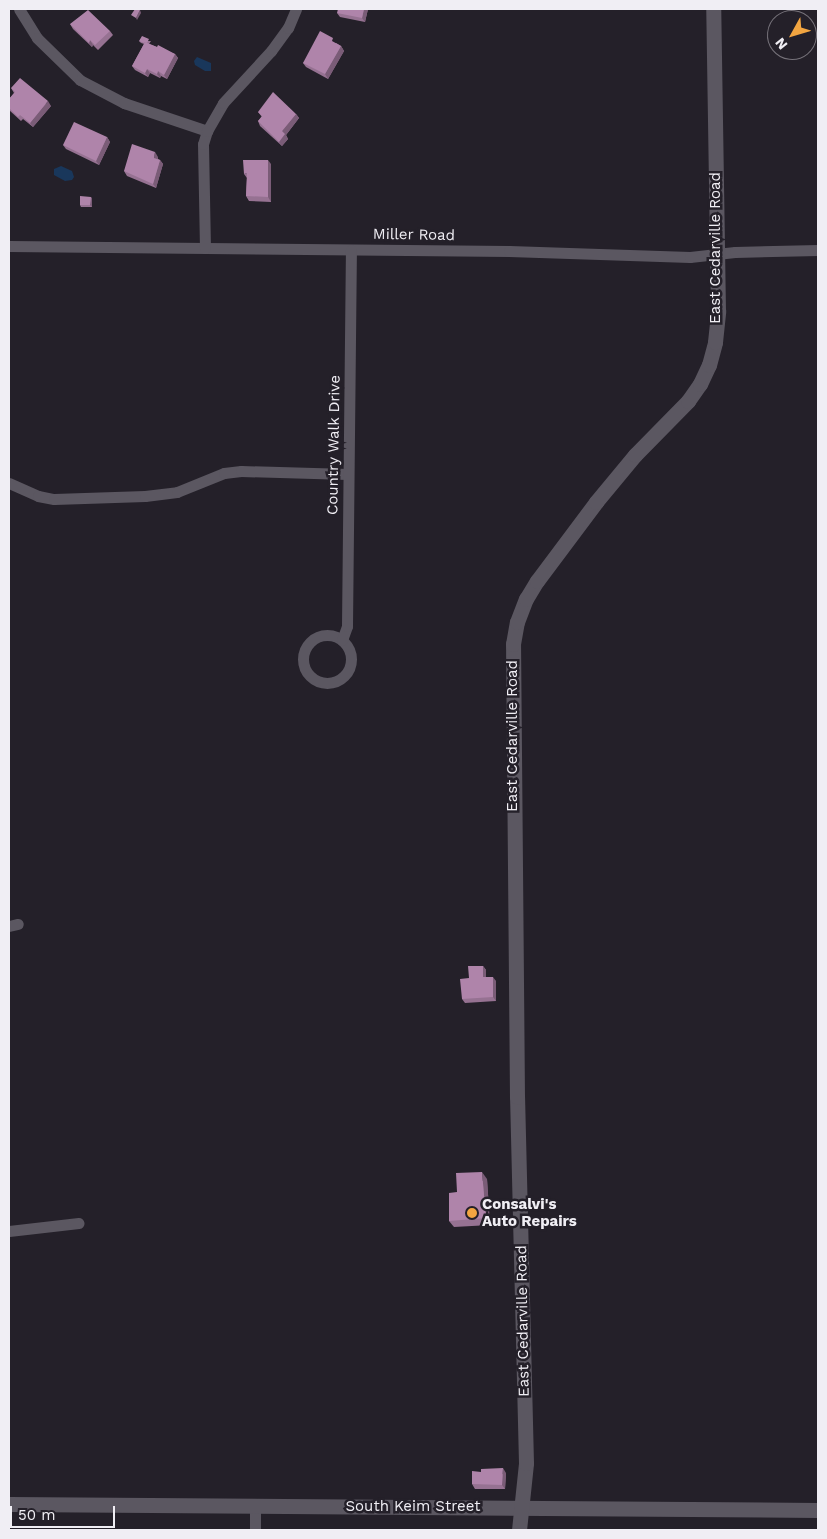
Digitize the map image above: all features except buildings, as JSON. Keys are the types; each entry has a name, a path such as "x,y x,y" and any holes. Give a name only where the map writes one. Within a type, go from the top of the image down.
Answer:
{"street":[{"path":"19,9 37,38 80,80 124,103 207,132"},
{"path":"205,248 203,144 207,132 222,103 271,51 288,28 296,9"},
{"name":"East Cedarville Road","path":"519,1530 526,1463 517,1097 513,644 517,622 526,599 537,580 596,502 635,455 688,401 700,384 709,365 715,342 718,311 714,9"},
{"name":"Miller Road","path":"9,246 638,254 690,257 818,250"},
{"name":"Country Walk Drive","path":"342,640 347,626 351,250"},
{"path":"9,484 38,496 54,499 145,496 178,492 216,476 241,471 348,474"},
{"path":"324,635 342,640 350,654 350,663 344,676 329,683 321,683 311,677 302,663 303,654 309,642 324,635"},
{"path":"9,1231 79,1223"},
{"name":"South Keim Street","path":"9,1504 818,1510"},
{"path":"255,1506 255,1530"}],"water":[{"path":"197,57 211,63 211,71 205,71 195,65 194,61"},
{"path":"61,166 72,171 74,177 72,180 65,181 54,175 54,169"}],"place":[{"name":"Consalvi's Auto Repairs","path":"472,1213"}]}
